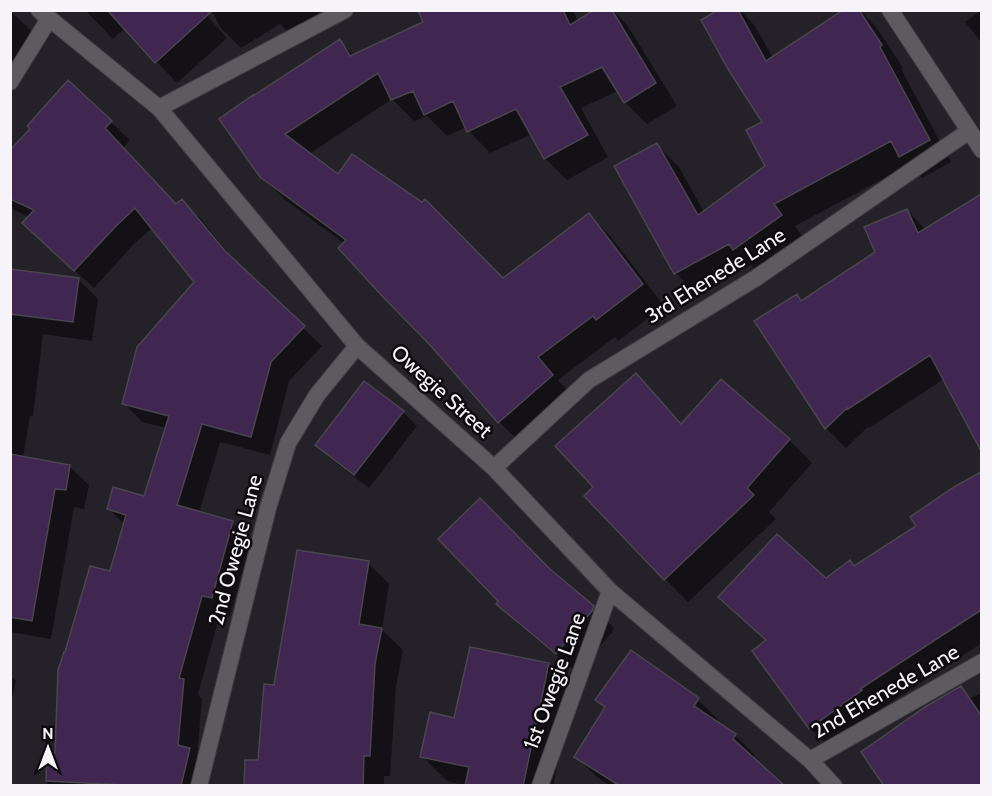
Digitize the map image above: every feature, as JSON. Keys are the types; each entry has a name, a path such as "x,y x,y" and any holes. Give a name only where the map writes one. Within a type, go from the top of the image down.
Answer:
{"street":[{"path":"159,108 345,10"},
{"path":"890,10 981,150"},
{"path":"10,82 44,15"},
{"name":"Owegie Street","path":"44,15 159,108 357,346 494,468 610,591 810,760 834,786"},
{"name":"3rd Ehenede Lane","path":"494,468 589,380 756,278 969,131"},
{"name":"2nd Owegie Lane","path":"199,786 268,508 288,442 316,395 357,346"},
{"name":"1st Owegie Lane","path":"540,786 610,591"},
{"name":"2nd Ehenede Lane","path":"810,760 981,662"}],"building":[{"path":"107,10 213,10 155,63"},
{"path":"418,10 563,10 570,25 594,10 612,10 656,83 624,103 602,67 560,87 588,135 544,159 516,109 467,132 453,101 424,115 413,91 391,100 378,73 285,134 338,174 352,154 422,202 425,199 503,278 589,213 643,284 596,320 593,316 538,357 553,375 498,423 431,346 338,248 346,240 260,177 219,119 340,39 350,56 423,22"},
{"path":"718,10 738,10 766,61 843,10 859,10 882,45 880,47 930,140 899,157 891,141 774,204 782,215 733,250 729,244 674,274 614,166 657,143 698,215 765,166 746,130 762,122 728,69 701,20"},
{"path":"68,80 112,121 105,128 176,204 182,199 225,251 305,326 271,362 251,437 202,424 177,505 233,521 212,598 202,596 179,678 184,679 178,745 190,748 181,786 46,781 47,753 55,753 58,670 90,566 110,571 126,515 107,509 113,487 144,496 169,416 122,404 137,347 194,282 135,208 74,271 22,223 34,210 10,199 10,150 30,129 27,126"},
{"path":"981,194 981,451 930,355 847,408 825,429 754,321 797,294 801,301 875,252 864,227 907,209 918,233"},
{"path":"10,269 79,278 73,322 10,314"},
{"path":"636,373 681,424 721,379 790,439 747,488 754,495 664,580 584,496 593,487 555,446"},
{"path":"364,381 404,411 354,475 315,445"},
{"path":"10,454 70,465 66,490 55,489 32,621 10,617"},
{"path":"981,472 981,610 860,689 862,690 809,729 752,651 766,640 718,597 777,534 826,578 850,560 854,566 916,526 910,517"},
{"path":"480,498 550,569 594,606 556,654 496,604 498,601 438,539"},
{"path":"297,550 369,561 359,624 382,628 375,664 370,756 364,756 363,786 244,786 245,760 258,760 264,684 274,685"},
{"path":"470,647 549,663 523,786 465,786 469,767 420,757 430,712 454,718"},
{"path":"631,650 699,698 694,706 736,734 733,739 785,786 620,786 574,757 605,707 595,700"},
{"path":"961,686 981,715 981,786 884,786 861,752 925,707"}]}
